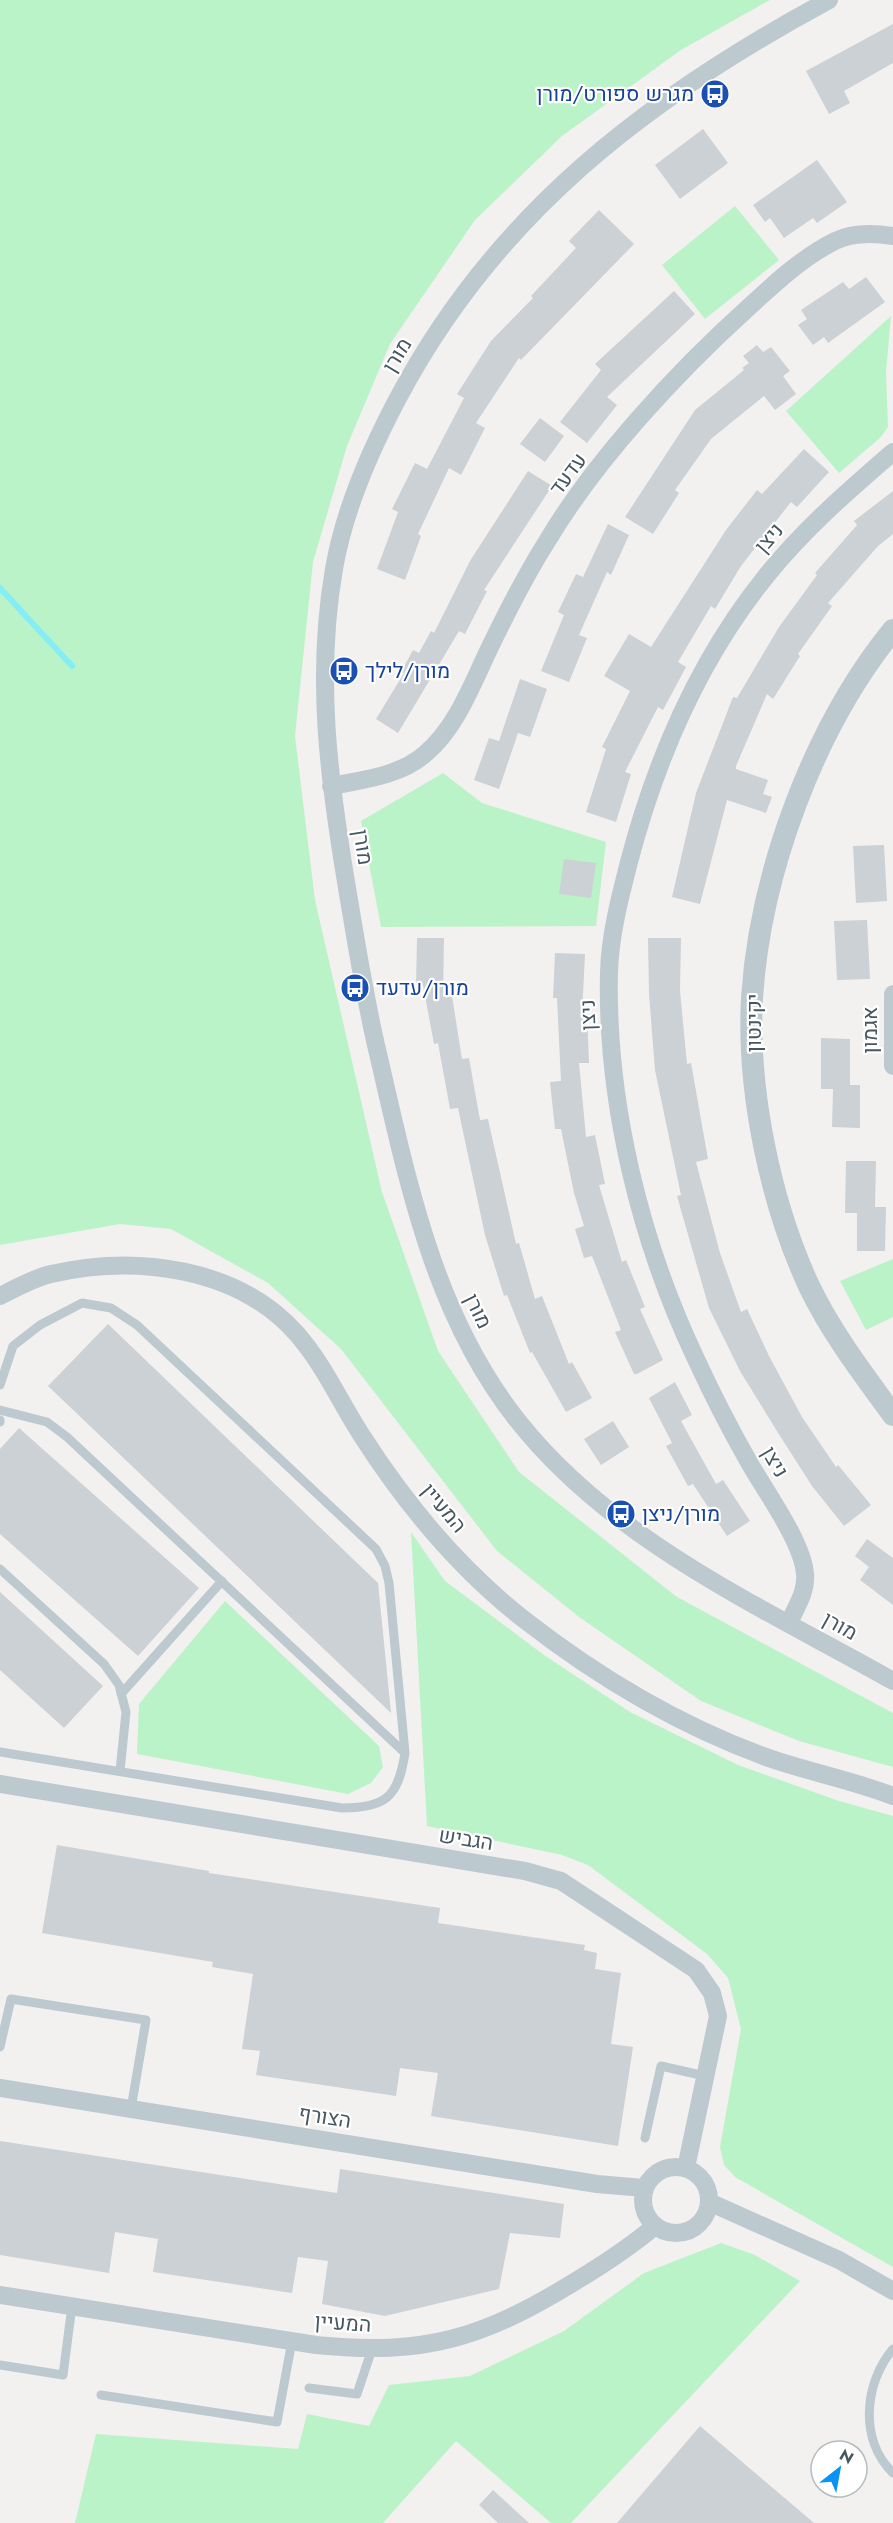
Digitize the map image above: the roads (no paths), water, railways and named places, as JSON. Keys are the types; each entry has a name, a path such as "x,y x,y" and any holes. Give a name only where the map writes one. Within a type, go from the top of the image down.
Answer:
{"street":[{"name":"מורן","path":"829,0 746,46 684,86 626,129 549,197 498,249 450,311 410,375 380,434 350,507 334,567 326,638 323,707 331,786 368,1010 417,1215 440,1285 488,1379 519,1423 549,1457 594,1501 659,1546 893,1681"},
{"name":"עדעד","path":"331,786 375,777 402,768 424,755 443,736 459,711 508,611 546,541 592,477 652,404 724,329 790,270 837,239 869,232 893,236"},
{"name":"ניצן","path":"789,1623 804,1591 806,1575 801,1550 732,1433 694,1356 659,1268 635,1189 610,1034 609,969 619,900 642,814 667,746 695,684 724,633 767,575 813,522 893,452"},
{"name":"יקינטון","path":"893,630 873,654 837,713 788,827 772,882 759,947 752,999 753,1057 761,1121 771,1175 789,1235 809,1286 835,1333 893,1415"},
{"name":"אגמון","path":"893,994 893,1066"},
{"name":"המעיין","path":"0,1296 48,1275 94,1267 138,1266 180,1270 220,1281 261,1305 295,1332 322,1367 360,1434 427,1527 526,1621 652,1704 710,1733 764,1756 893,1796"},
{"name":"הגביש","path":"0,1784 525,1872 561,1881 696,1970 712,1993 717,2016 686,2168"},
{"name":"הצורף","path":"0,2088 597,2184 644,2188"},
{"path":"666,2168 686,2168 704,2181 709,2202 702,2222 684,2233 664,2231 655,2226 643,2209 644,2188 649,2179 666,2168"},
{"path":"709,2202 839,2260 893,2291"},
{"name":"המעיין","path":"0,2295 291,2341 372,2349 414,2347 455,2340 531,2308 632,2246 655,2226"}],"lane":[{"path":"0,1385 14,1346 40,1325 82,1303 111,1308 137,1325 376,1549 385,1566 389,1583 405,1753 401,1778 388,1799 369,1807 342,1808 0,1752"},
{"path":"0,1410 47,1422 67,1437 405,1753"},
{"path":"0,1569 104,1664 119,1685 126,1712 120,1771"},
{"path":"121,1695 222,1581"},
{"path":"0,2047 11,1999 147,2020 131,2109"},
{"path":"645,2138 661,2066 705,2076"},
{"path":"0,2365 63,2375 72,2306"},
{"path":"101,2395 277,2422 291,2341"},
{"path":"309,2388 357,2394 372,2349"},
{"path":"893,2349 885,2359 873,2389 869,2415 873,2444 893,2473"}],"waterway":[{"path":"0,588 72,666"}],"place":[{"name":"מגרש ספורט/מורן","path":"715,94"},
{"name":"מורן/לילך","path":"344,671"},
{"name":"מורן/עדעד","path":"355,988"},
{"name":"מורן/ניצן","path":"621,1514"}]}
